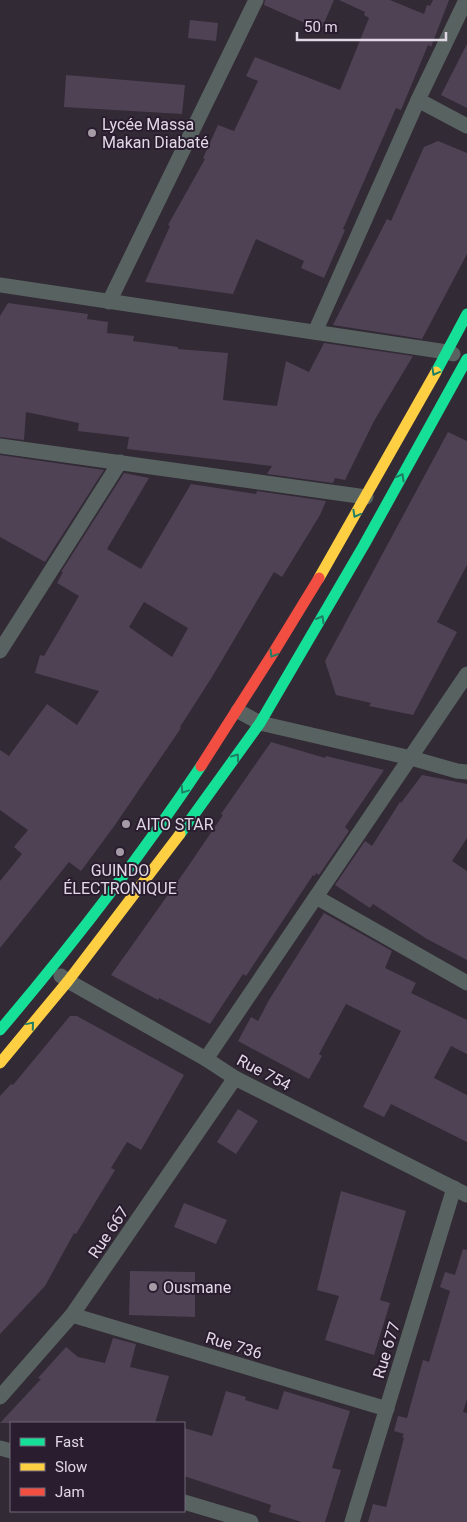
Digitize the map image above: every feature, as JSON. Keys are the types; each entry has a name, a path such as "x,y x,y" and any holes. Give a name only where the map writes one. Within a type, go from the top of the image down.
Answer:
{"main road":[{"path":"0,1030 53,968 146,846 238,711 342,540 467,314"},
{"path":"0,1063 68,981 166,853 260,723 364,545 467,359"}],"street":[{"path":"109,302 256,0"},
{"path":"315,332 418,100 466,0"},
{"path":"418,100 467,126"},
{"path":"0,300 4,286 447,352 467,359"},
{"path":"0,446 366,497"},
{"path":"0,651 120,462"},
{"path":"206,1059 467,674"},
{"path":"238,711 260,723 467,772"},
{"path":"316,898 467,984"},
{"name":"Rue 754","path":"53,968 68,981 206,1059 235,1078 460,1192"},
{"name":"Rue 667","path":"0,1397 72,1315 235,1078"},
{"name":"Rue 677","path":"352,1522 386,1409 460,1192"},
{"name":"Rue 736","path":"72,1315 386,1409"},
{"path":"185,1502 251,1522"}],"building":[{"path":"265,0 334,0 321,30 264,5"},
{"path":"339,0 390,0 424,14 427,5 430,6 433,0 449,0 431,47 428,45 401,110 396,108 343,229 345,230 324,278 301,268 304,261 256,239 233,294 145,282 170,226 168,225 205,159 203,158 218,125 234,131 258,81 246,76 255,57 340,90 369,18 364,15 365,12"},
{"path":"190,20 218,23 216,41 188,38"},
{"path":"467,44 467,108 441,95"},
{"path":"66,75 185,85 182,114 64,107"},
{"path":"438,141 467,153 467,254 422,339 333,325 387,219 391,221 424,147"},
{"path":"8,303 88,314 87,319 108,322 107,333 134,336 133,341 178,347 178,349 228,353 223,400 277,406 286,361 309,372 324,343 413,356 374,421 345,480 335,478 333,483 267,474 272,466 127,449 129,437 78,431 79,423 26,412 24,440 0,437 0,316"},
{"path":"448,432 467,441 467,565 437,622 457,632 413,715 369,706 371,703 336,695 325,661"},
{"path":"0,455 104,470 45,562 0,537"},
{"path":"124,473 149,478 107,549 141,569 191,484 256,494 257,491 326,501 320,515 282,577 274,572 181,728 115,825 81,871 69,862 0,948 0,881 22,854 14,847 28,830 0,810 0,750 9,756 47,704 77,725 99,691 35,673 40,655 44,656 79,596 57,583 63,572 61,572","holes":["144,602 188,628 172,657 129,627"]},
{"path":"271,742 325,758 326,756 384,770 345,827 349,831 319,875 316,873 315,876 313,875 246,976 243,974 210,1024 159,998 158,1000 111,975 187,868 223,815 221,814"},
{"path":"422,775 467,784 467,838 452,861 467,871 467,960 427,939 373,904 370,908 335,885 365,841 372,846 400,802"},
{"path":"324,913 392,951 385,968 416,983 411,993 467,1020 467,1054 451,1046 434,1078 467,1095 467,1142 391,1104 384,1117 363,1107 401,1031 346,1004 319,1054 322,1056 309,1079 238,1041 251,1017 258,1021 269,1000"},
{"path":"70,1016 77,1016 184,1075 141,1150 127,1142 111,1168 115,1170 76,1234 74,1233 45,1286 0,1334 0,1096 11,1084 13,1085"},
{"path":"238,1109 258,1121 236,1154 217,1142"},
{"path":"341,1191 406,1211 380,1300 390,1303 374,1355 325,1340 339,1296 317,1290"},
{"path":"184,1203 227,1220 216,1244 174,1227"},
{"path":"463,1249 467,1250 467,1399 463,1412 467,1413 467,1522 368,1522 373,1504 386,1507 404,1438 402,1437 404,1434 394,1431 398,1416 407,1418 423,1360 429,1362 450,1291 440,1287 445,1272 455,1275"},
{"path":"130,1271 195,1272 195,1317 129,1315"},
{"path":"113,1338 136,1344 130,1367 169,1376 155,1422 0,1423 41,1379 38,1378 66,1347 78,1357 105,1363"},
{"path":"226,1391 246,1397 245,1400 278,1410 284,1391 350,1411 332,1468 341,1470 325,1522 302,1522 269,1512 271,1505 185,1476 185,1428 212,1436"}],"traffic: fast":[{"path":"436,372 467,314"},
{"path":"180,834 260,723 364,545 467,359"},
{"path":"0,1030 104,901 154,835 201,766"}],"traffic: slow":[{"path":"319,578 436,372"},
{"path":"0,1063 68,981 180,834"}],"traffic: jam":[{"path":"201,766 319,578"}],"place":[{"name":"Lycée Massa Makan Diabaté","path":"92,133"},
{"name":"AITO STAR","path":"126,824"},
{"name":"GUINDO ÉLECTRONIQUE","path":"120,852"},
{"name":"Ousmane","path":"153,1287"}]}
